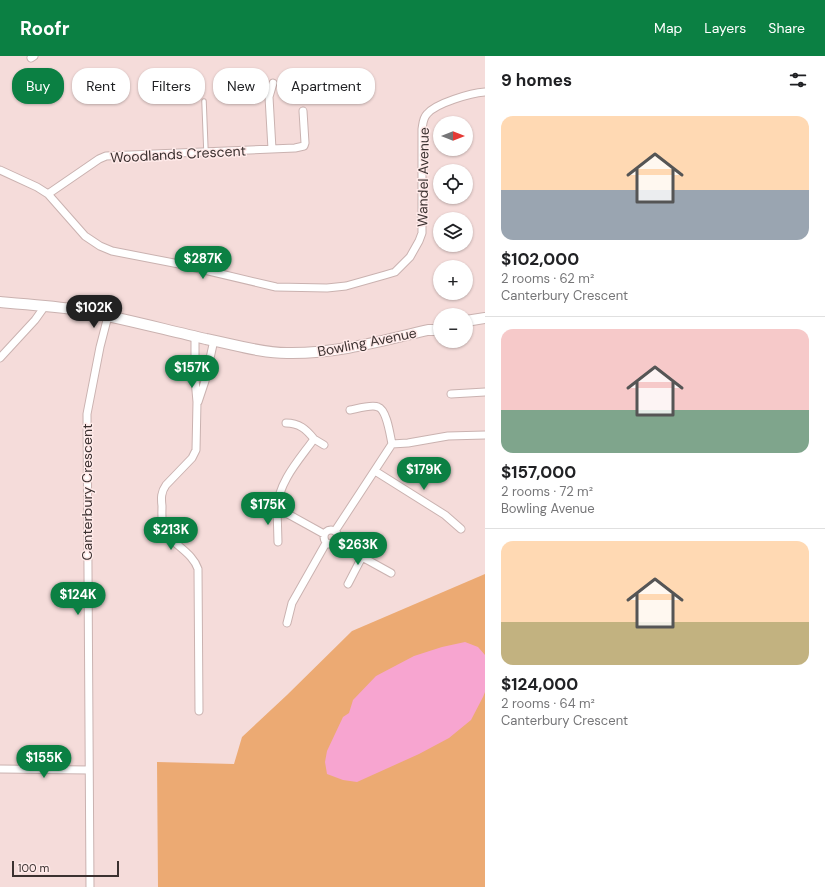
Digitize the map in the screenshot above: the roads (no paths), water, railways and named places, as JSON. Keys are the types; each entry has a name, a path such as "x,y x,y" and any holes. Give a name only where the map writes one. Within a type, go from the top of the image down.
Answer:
{"main road":[{"name":"Bowling Avenue","path":"0,302 45,306 108,316 194,336 269,351 287,353 311,353 347,348 433,328"},
{"path":"473,320 485,318"},
{"path":"473,325 485,324"},
{"name":"Bowling Avenue","path":"428,330 433,330"}],"street":[{"path":"272,149 269,97 273,83"},
{"name":"Wandel Avenue","path":"0,170 37,187 48,194 85,236 100,246 112,251 179,264 276,287 327,288 346,286 395,272 410,257 422,233 422,128 424,119 430,111 443,104 477,93 485,92"},
{"name":"Woodlands Crescent","path":"48,194 99,159 106,156 295,148 304,146 303,111"},
{"path":"0,358 35,320 45,306"},
{"name":"Canterbury Crescent","path":"90,887 87,414 100,347 108,316"},
{"path":"194,336 197,444 192,458 166,485 161,498 163,527 194,561 198,569 199,711"},
{"path":"197,402 205,381 214,340"},
{"path":"451,394 485,392"},
{"path":"335,531 392,444 384,412 378,406 350,410"},
{"path":"286,422 295,423 300,426 314,439 324,445"},
{"path":"392,444 408,443 448,436 485,435"},
{"path":"278,542 278,497 284,481 314,439"},
{"path":"375,471 445,515 461,529"},
{"path":"277,508 324,534"},
{"path":"326,543 323,538 324,534 328,530 335,531"},
{"path":"335,531 338,535 337,541"},
{"path":"326,543 334,544 337,541"},
{"path":"337,541 391,573"},
{"path":"288,623 292,603 326,543"},
{"path":"348,584 362,557"},
{"path":"0,769 89,770"}],"lane":[{"path":"204,104 206,152"}]}
